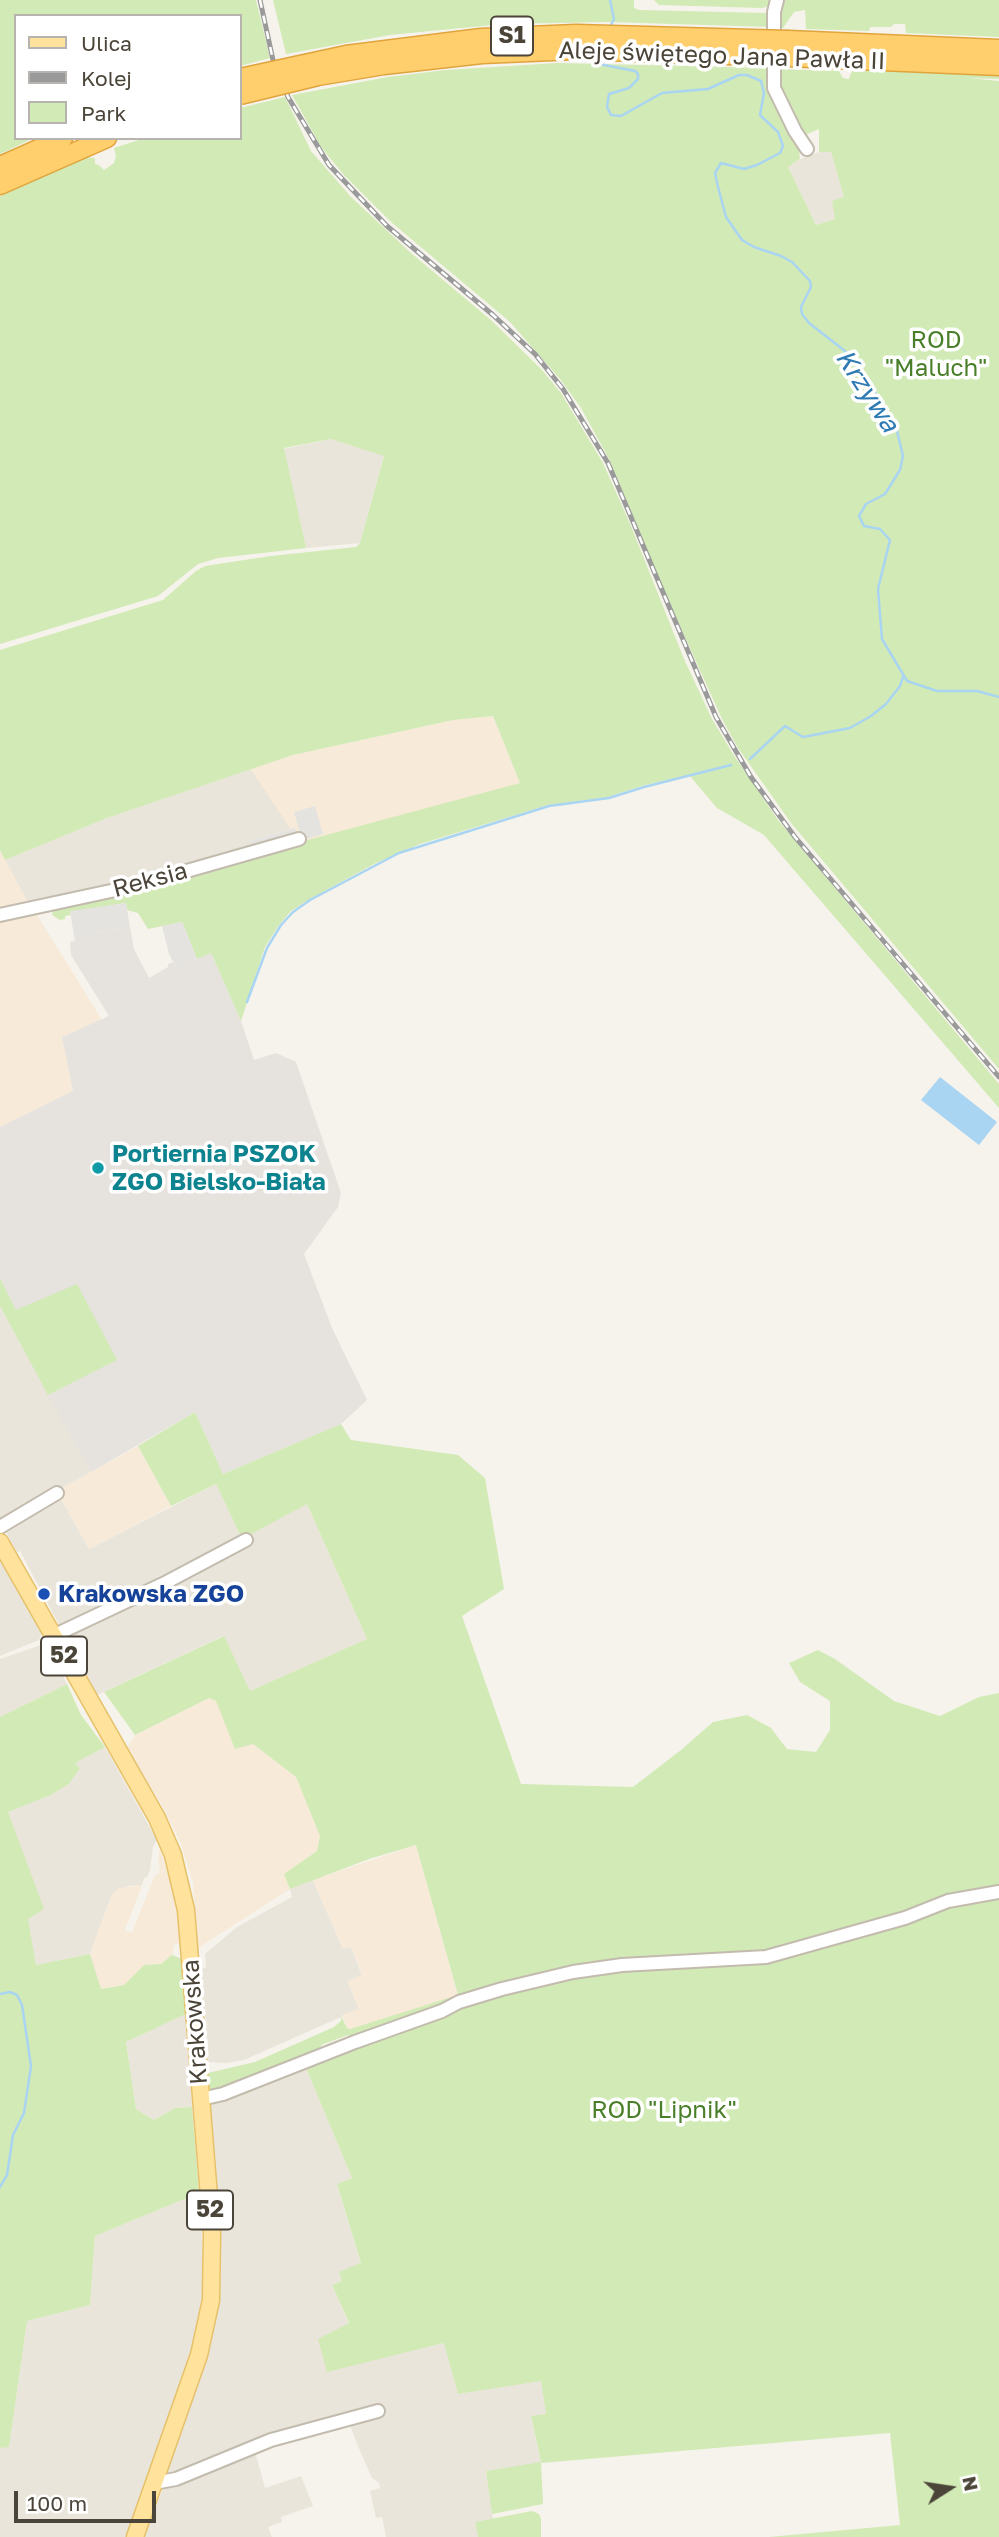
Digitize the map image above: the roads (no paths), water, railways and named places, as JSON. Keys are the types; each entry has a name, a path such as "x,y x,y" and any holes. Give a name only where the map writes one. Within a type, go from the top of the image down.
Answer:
{"highway":[{"name":"Aleje świętego Jana Pawła II","path":"242,78 346,55 414,44 490,37 576,34 999,66"},
{"name":"Aleje świętego Jana Pawła II","path":"242,95 361,69 482,54 576,50 999,49"},
{"path":"0,166 58,140"},
{"path":"0,186 103,140"}],"main road":[{"name":"Krakowska","path":"0,1542 157,1818 173,1855 186,1910 212,2234 211,2300 199,2355 135,2537"}],"street":[{"path":"777,0 774,88 807,149"},
{"name":"Reksia","path":"0,915 134,886 299,839"},
{"path":"0,1527 57,1493"},
{"path":"53,1636 163,1584 246,1540"},
{"path":"201,2099 223,2094 435,2014 459,2002 502,1989 573,1972 622,1965 766,1957 905,1919 948,1901 999,1892"},
{"path":"154,2483 176,2479 271,2440 379,2411"}],"water":[{"path":"940,1077 997,1122 979,1145 921,1100"}],"waterway":[{"name":"Krzywa","path":"610,0 614,19 610,27"},
{"name":"Krzywa","path":"597,58 599,64 635,71 638,74 638,79 629,88 609,94 607,107 611,115 621,116 662,93 708,89 739,75 747,75 761,81 764,93 760,115 778,132 783,146 780,153 744,169 721,163 715,173 718,187 726,217 742,240 792,262 810,281 811,287 801,307 802,314 809,323 845,351 872,387 897,431 903,456 900,470 885,494 866,504 859,516 864,526 880,529 890,540 878,589 882,639 907,681 937,691 977,691 999,697"},
{"path":"750,759 785,726 803,737 850,728 886,704 900,686 903,677"},
{"path":"247,1002 267,948 281,925 293,912 310,900 399,853 549,806 609,798 731,765"},
{"path":"0,1994 10,1992 17,1995 22,2005 31,2066 24,2113 13,2135 7,2175 0,2187"}],"railway":[{"path":"260,0 273,60 288,97 329,165 387,226 535,354 563,389 608,463 716,717 751,777 795,837 999,1077"}],"place":[{"name":"Portiernia PSZOK ZGO Bielsko-Biała","path":"98,1168"},
{"name":"Krakowska ZGO","path":"44,1594"}],"park label":[{"name":"ROD \"Maluch\"","path":"936,354"},
{"name":"ROD \"Lipnik\"","path":"664,2110"}]}
